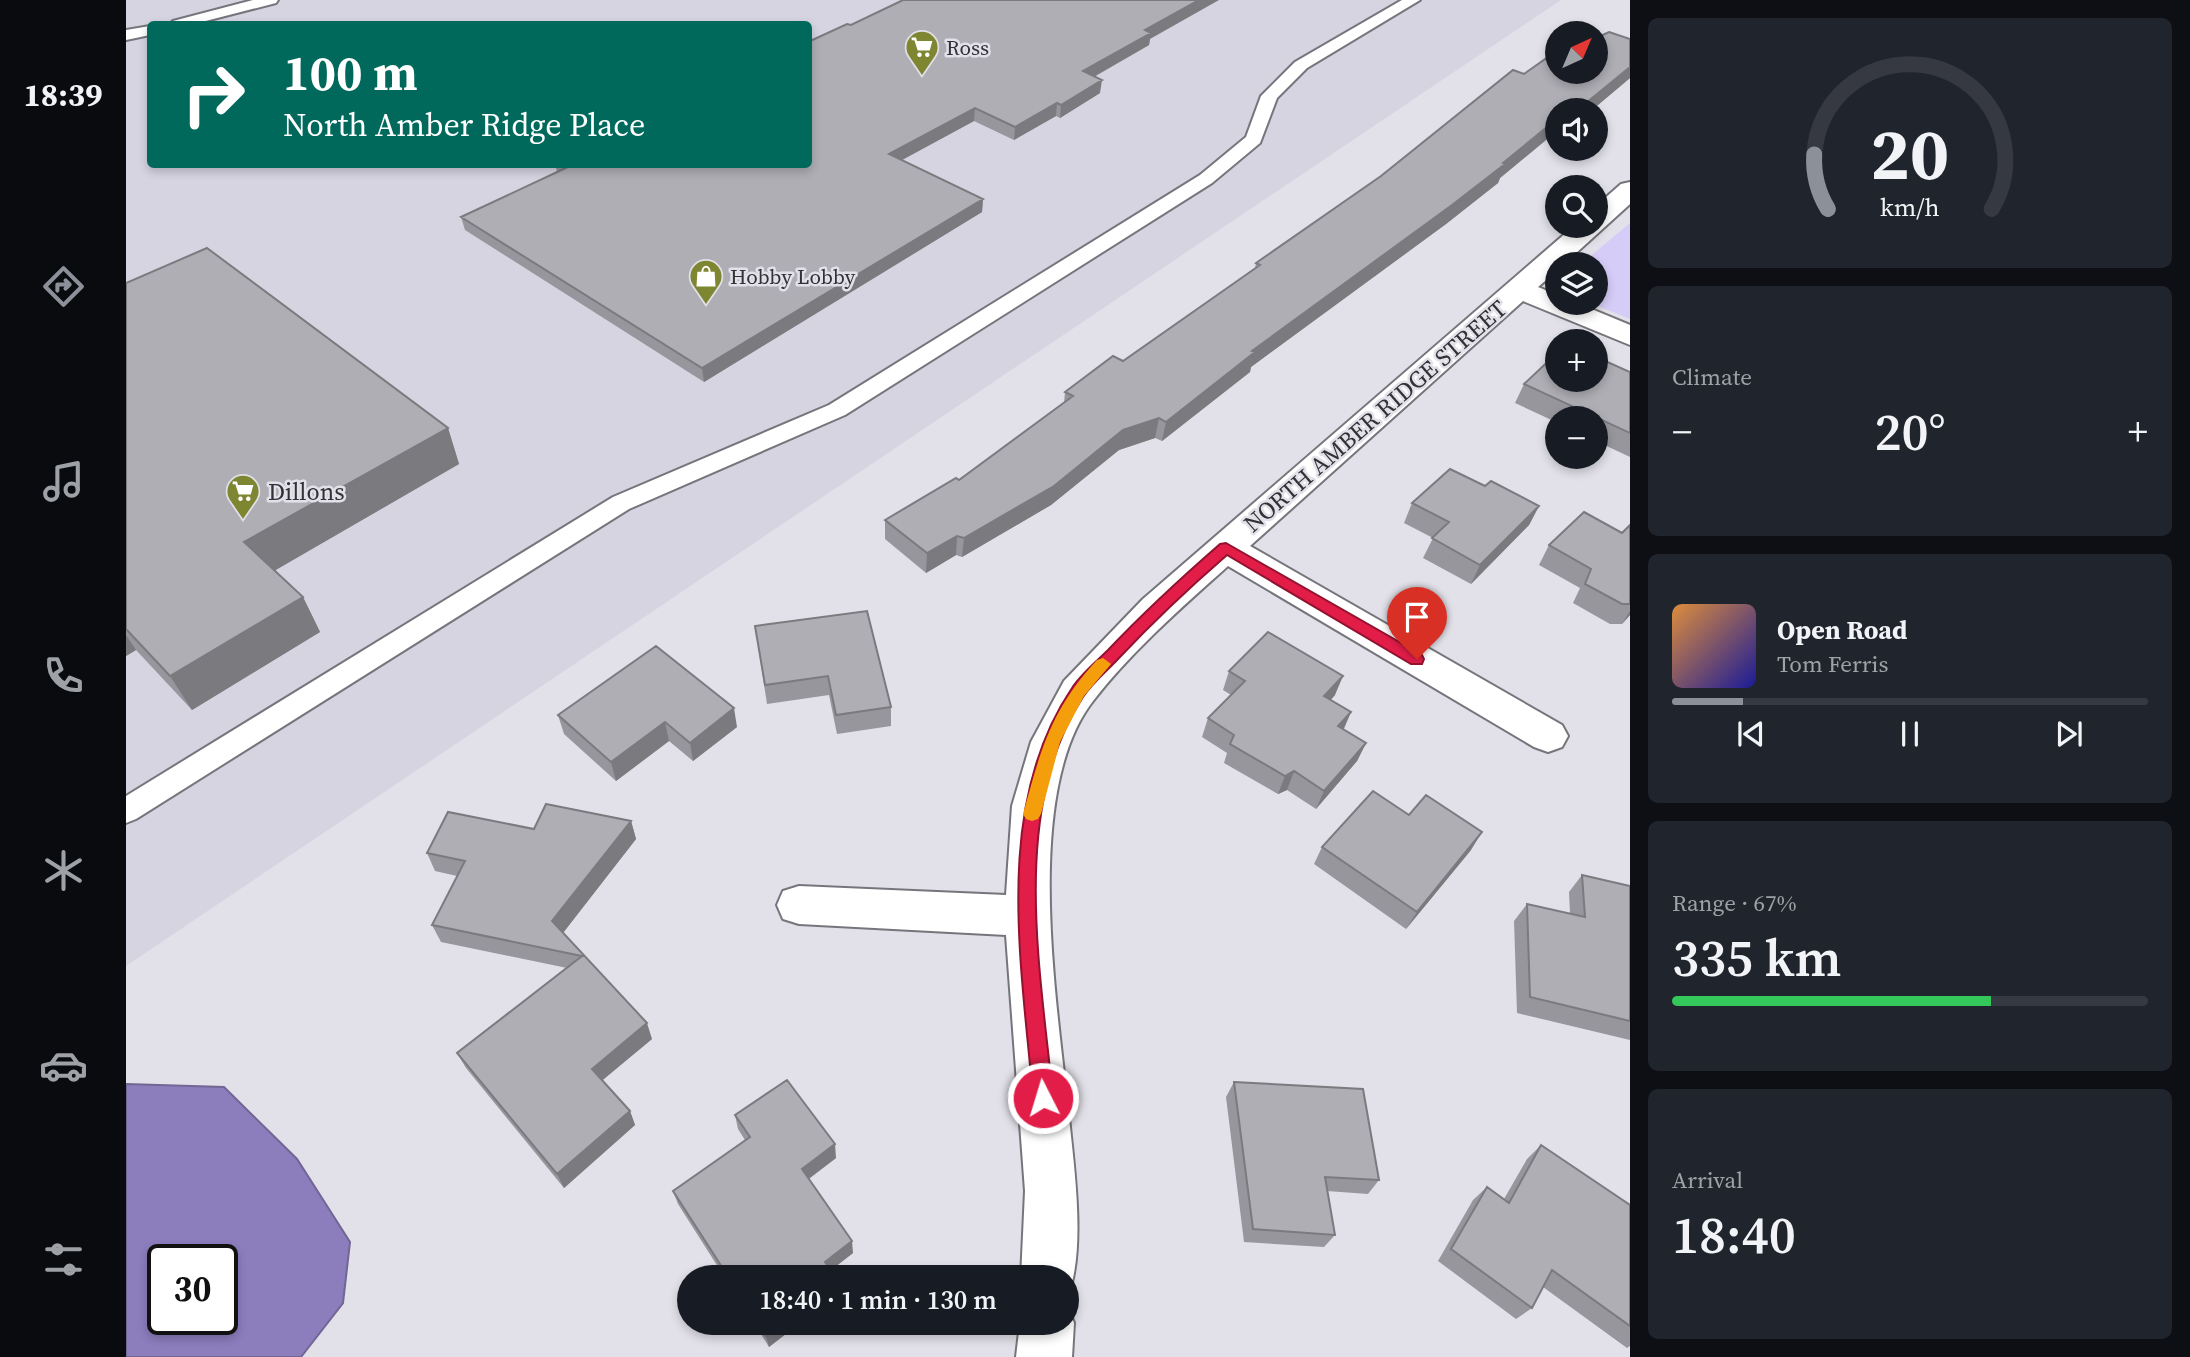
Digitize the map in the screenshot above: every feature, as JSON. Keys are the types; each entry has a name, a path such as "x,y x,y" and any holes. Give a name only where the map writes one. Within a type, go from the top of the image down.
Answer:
{"street":[{"path":"1608,209 1630,190"},
{"name":"NORTH AMBER RIDGE STREET","path":"1048,1265 1051,1191 1027,916 1032,806 1051,742 1078,692 1156,609 1576,238"},
{"path":"1519,289 1630,336"},
{"path":"1226,548 1548,736"},
{"path":"799,905 1027,916"},
{"path":"1044,1357 1046,1335"}],"lane":[{"path":"190,21 271,0"},
{"path":"126,811 621,503 837,410 1206,179 1254,139 1269,96 1301,65 1413,0"},
{"path":"126,35 147,32"}],"shaded area":[{"path":"126,0 1561,0 126,966"},
{"path":"1630,223 1630,319 1608,310 1608,252 1595,252"},
{"path":"126,1084 224,1087 297,1159 350,1242 343,1303 301,1357 126,1357"}],"building":[{"path":"903,0 1199,0 1145,30 1151,33 1083,71 1102,80 1061,105 1057,103 1015,127 975,108 889,154 983,199 702,368 461,217 566,168 812,168 812,40 847,24 851,25"},
{"path":"1608,32 1630,39 1630,67 1592,98 1545,98 1545,129 1503,163 1505,164 1252,351 1255,352 1166,422 1159,418 1123,430 1054,486 964,538 957,536 927,553 885,520 956,478 959,480 1073,396 1065,392 1113,356 1123,361 1260,265 1256,263 1381,176 1513,70 1524,74 1545,59 1545,84 1608,84"},
{"name":"Dillons","path":"207,248 448,428 244,542 303,597 170,676 126,629 126,283"},
{"path":"1608,362 1630,372 1630,433 1608,423 1608,406 1572,406 1524,384 1545,364 1545,392 1608,392"},
{"path":"1450,469 1485,486 1491,481 1539,506 1480,565 1432,538 1449,522 1412,503"},
{"path":"1584,512 1622,533 1630,525 1630,604 1622,604 1585,584 1591,569 1549,545"},
{"path":"867,611 891,707 836,715 828,676 765,685 755,626"},
{"path":"1268,632 1343,676 1324,696 1351,712 1338,726 1366,743 1324,791 1294,771 1285,776 1230,744 1234,735 1208,718 1245,681 1229,671"},
{"path":"656,646 734,708 690,743 665,722 611,762 558,715"},
{"path":"1373,791 1409,815 1426,795 1482,832 1417,912 1322,847"},
{"path":"546,804 631,821 552,921 647,1023 592,1069 630,1111 557,1174 457,1053 582,956 432,925 465,861 427,853 448,812 534,829"},
{"path":"1582,875 1630,886 1630,1021 1530,997 1527,904 1585,917"},
{"path":"787,1080 835,1144 802,1169 852,1241 825,1262 827,1265 721,1265 673,1191 750,1137 735,1115"},
{"path":"1234,1082 1363,1089 1379,1180 1325,1177 1335,1235 1253,1229"},
{"path":"1541,1145 1630,1205 1630,1326 1552,1270 1532,1308 1451,1249 1487,1187 1509,1203"}],"slow traffic":[{"path":"1032,814 1051,742 1078,692 1103,664"}],"place":[{"name":"Ross","path":"922,77"},
{"name":"Hobby Lobby","path":"706,306"},
{"name":"Dillons","path":"243,521"}],"route":[{"path":"1043,1098 1027,916 1032,806 1051,742 1078,692 1156,609 1226,548 1417,659"}]}
